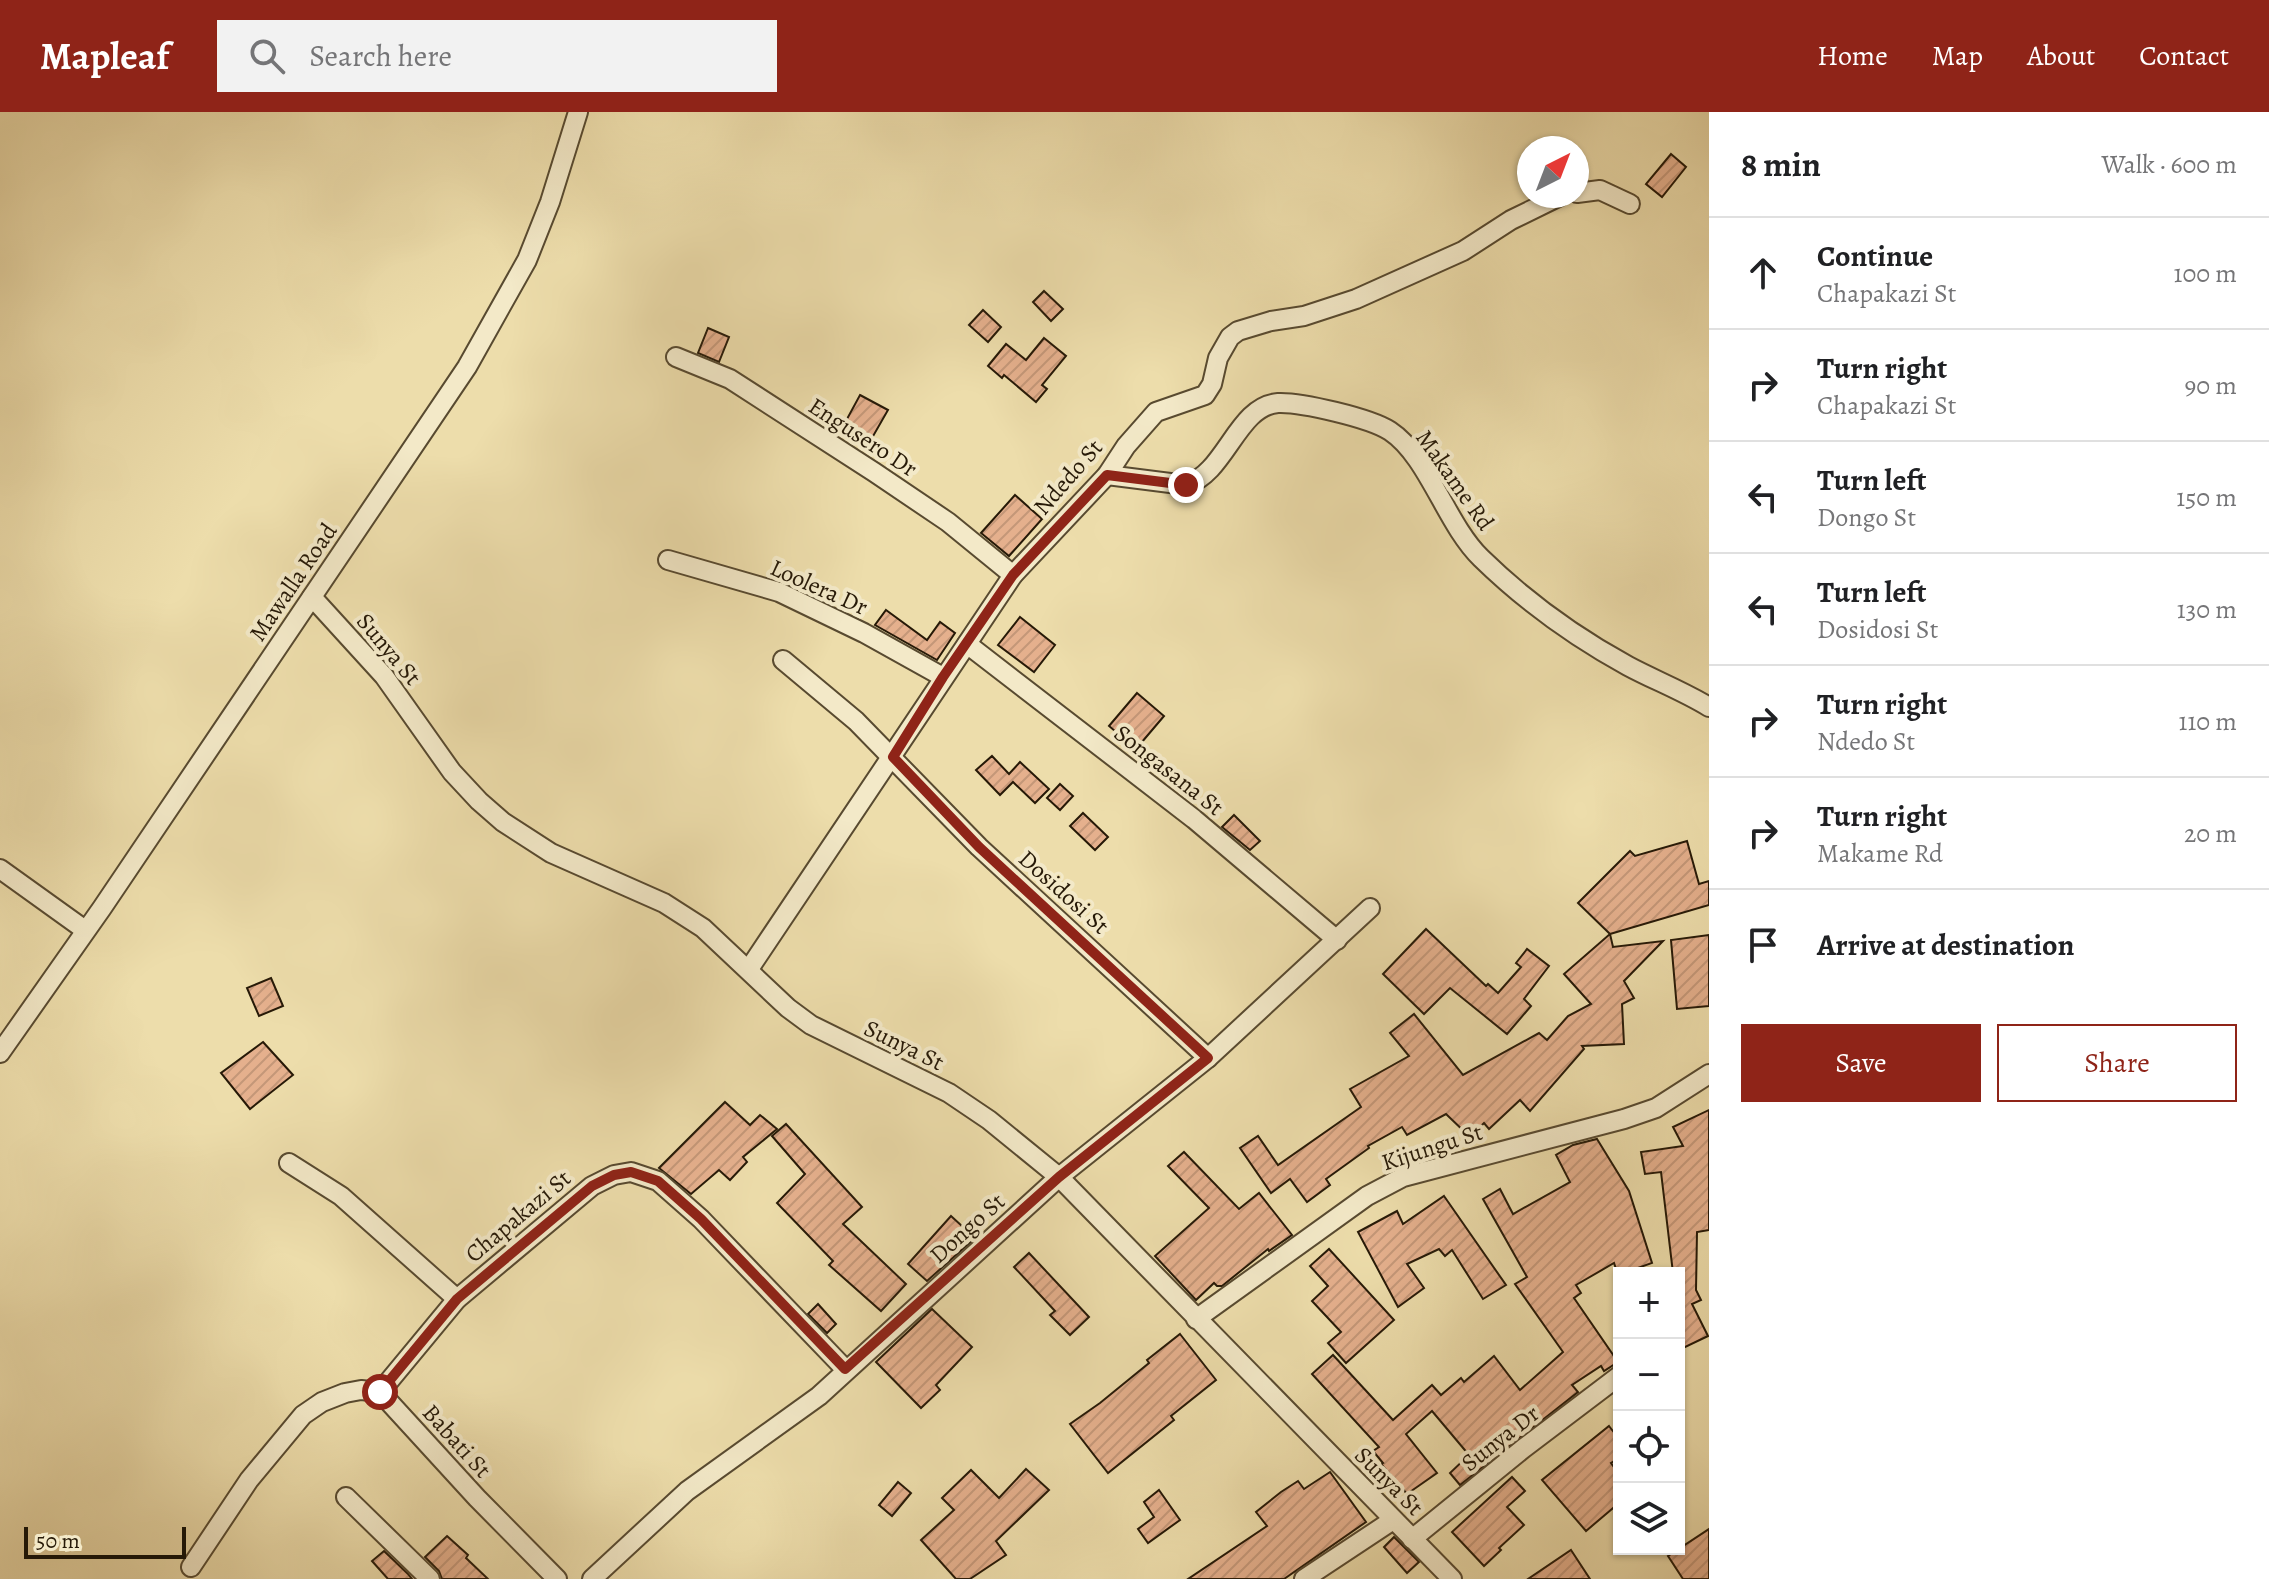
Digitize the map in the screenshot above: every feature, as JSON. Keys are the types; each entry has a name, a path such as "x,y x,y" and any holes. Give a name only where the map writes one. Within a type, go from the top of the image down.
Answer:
{"street":[{"name":"Mawalla Road","path":"0,1053 467,367 527,260 550,202 578,112"},
{"path":"1589,191 1600,190 1630,204"},
{"name":"Ndedo St","path":"749,969 1013,575 1107,475 1126,446 1156,412 1200,398 1209,390 1222,349 1230,337 1238,331 1271,321 1304,316 1356,299 1463,251 1536,208"},
{"name":"Engusero Dr","path":"676,357 730,379 862,464 948,522 1013,575"},
{"name":"Makame Rd","path":"1107,475 1186,485 1196,482 1221,457 1252,414 1264,406 1279,403 1369,422 1390,431 1404,444 1419,463 1455,525 1479,557 1505,579 1588,642 1709,707"},
{"name":"Loolera Dr","path":"668,560 779,592 864,633 943,677"},
{"name":"Sunya St","path":"312,597 384,676 452,772 503,822 551,853 664,903 703,928 788,1008 811,1025 949,1093 989,1120 1059,1177 1452,1579"},
{"name":"Songasana St","path":"967,644 1194,819 1337,940"},
{"name":"Dosidosi St","path":"783,660 833,700 893,757 979,847 1208,1058"},
{"path":"0,869 85,930"},
{"name":"Dongo St","path":"592,1579 687,1491 809,1404 1059,1177 1208,1058 1370,908"},
{"name":"Kijungu St","path":"1196,1319 1367,1196 1403,1177 1624,1119 1656,1108 1709,1074"},
{"path":"289,1163 341,1196 457,1299"},
{"name":"Chapakazi St","path":"380,1392 457,1299 592,1186 614,1175 631,1172 658,1181 701,1219 845,1369"},
{"name":"Sunya Dr","path":"1412,1539 1613,1381"},
{"path":"191,1567 249,1480 303,1415 322,1402 345,1393 361,1390 380,1392"},
{"name":"Babati St","path":"380,1392 477,1498 557,1579"},
{"path":"346,1497 430,1579"},
{"path":"1304,1579 1393,1520"}],"building":[{"path":"1671,154 1686,167 1662,197 1646,184"},
{"path":"1044,291 1063,309 1051,321 1033,302"},
{"path":"983,310 1001,327 988,342 969,325"},
{"path":"708,328 729,337 719,362 698,353"},
{"path":"1044,338 1066,356 1042,385 1047,389 1036,402 988,366 1006,344 1026,360"},
{"path":"860,395 888,410 868,445 841,430"},
{"path":"1015,495 1042,519 1009,556 981,533"},
{"path":"886,610 927,640 940,622 955,633 937,660 875,625"},
{"path":"1020,617 1055,645 1034,672 998,645"},
{"path":"1137,693 1164,716 1136,749 1109,726"},
{"path":"992,756 1009,774 1020,762 1049,789 1035,803 1013,782 1000,795 976,770"},
{"path":"1060,784 1073,796 1060,810 1047,798"},
{"path":"1083,813 1108,837 1095,850 1070,826"},
{"path":"1234,815 1260,841 1250,850 1222,827"},
{"path":"1687,841 1699,884 1709,881 1709,905 1610,934 1578,903 1630,851 1635,856"},
{"path":"1426,929 1486,986 1488,984 1498,993 1521,967 1516,963 1527,949 1549,966 1524,999 1531,1006 1507,1034 1450,988 1424,1014 1383,974"},
{"path":"1610,934 1613,947 1663,941 1624,981 1634,998 1622,1004 1624,1044 1582,1046 1584,1049 1530,1111 1520,1100 1489,1129 1484,1123 1470,1137 1446,1114 1407,1135 1402,1127 1368,1146 1326,1179 1330,1185 1307,1202 1290,1179 1271,1193 1240,1148 1258,1136 1278,1165 1361,1107 1350,1089 1409,1056 1390,1033 1414,1014 1463,1075 1539,1033 1547,1040 1568,1016 1591,1004 1564,974"},
{"path":"1709,935 1709,1006 1677,1009 1671,940"},
{"path":"271,978 283,1006 259,1016 247,988"},
{"path":"263,1042 293,1075 250,1109 221,1073"},
{"path":"725,1102 750,1125 760,1115 777,1129 743,1157 747,1162 730,1180 719,1170 691,1194 659,1168"},
{"path":"1709,1110 1709,1230 1697,1232 1696,1290 1701,1300 1692,1304 1708,1336 1685,1347 1685,1267 1672,1267 1661,1172 1645,1174 1641,1152 1683,1146 1673,1127"},
{"path":"786,1124 862,1207 843,1224 906,1284 881,1311 829,1265 833,1261 777,1203 805,1174 772,1136"},
{"path":"1597,1139 1629,1191 1652,1263 1641,1267 1615,1267 1614,1263 1576,1285 1581,1293 1574,1298 1613,1355 1613,1365 1604,1371 1601,1366 1572,1385 1578,1392 1460,1485 1450,1473 1469,1455 1432,1411 1406,1434 1437,1473 1407,1494 1373,1451 1379,1447 1312,1374 1333,1355 1393,1420 1432,1385 1441,1395 1461,1378 1464,1382 1494,1356 1520,1390 1563,1352 1515,1284 1527,1277 1483,1199 1500,1189 1513,1214 1570,1182 1556,1155 1573,1145"},
{"path":"1184,1152 1239,1209 1259,1193 1292,1235 1268,1249 1222,1286 1214,1283 1196,1300 1155,1256 1209,1208 1168,1166"},
{"path":"1444,1196 1506,1285 1483,1299 1452,1250 1445,1256 1439,1249 1407,1264 1424,1288 1398,1307 1358,1232 1397,1211 1403,1224"},
{"path":"951,1216 975,1238 927,1281 908,1264"},
{"path":"1329,1249 1394,1320 1346,1363 1328,1343 1341,1332 1312,1301 1328,1286 1310,1266"},
{"path":"1029,1253 1089,1317 1070,1335 1050,1315 1055,1311 1014,1267"},
{"path":"818,1304 836,1324 827,1333 808,1314"},
{"path":"932,1309 972,1347 936,1385 940,1390 921,1408 876,1362"},
{"path":"1180,1334 1216,1380 1171,1416 1174,1420 1108,1473 1070,1424 1149,1363 1147,1360"},
{"path":"1609,1426 1613,1431 1613,1508 1586,1531 1542,1480"},
{"path":"1026,1469 1049,1490 996,1541 1006,1555 970,1579 956,1579 921,1540 954,1510 942,1498 971,1470 999,1498"},
{"path":"1330,1472 1366,1522 1284,1579 1188,1579 1267,1526 1256,1512 1281,1492 1298,1481 1304,1489"},
{"path":"1512,1477 1525,1491 1507,1507 1524,1525 1484,1566 1452,1532"},
{"path":"898,1482 911,1493 892,1516 879,1505"},
{"path":"1159,1490 1180,1520 1148,1543 1138,1529 1154,1517 1144,1502"},
{"path":"1709,1529 1709,1579 1683,1579 1668,1556 1685,1555 1685,1545"},
{"path":"447,1536 488,1579 442,1579 439,1571 425,1557"},
{"path":"1394,1537 1419,1562 1407,1573 1384,1547"},
{"path":"1571,1550 1590,1579 1528,1579"},
{"path":"384,1551 412,1579 388,1579 372,1561"}],"route":[{"path":"380,1392 457,1299 592,1186 614,1175 631,1172 658,1181 701,1219 845,1369 1059,1177 1208,1058 979,847 893,757 1013,575 1107,475 1186,485"}]}
